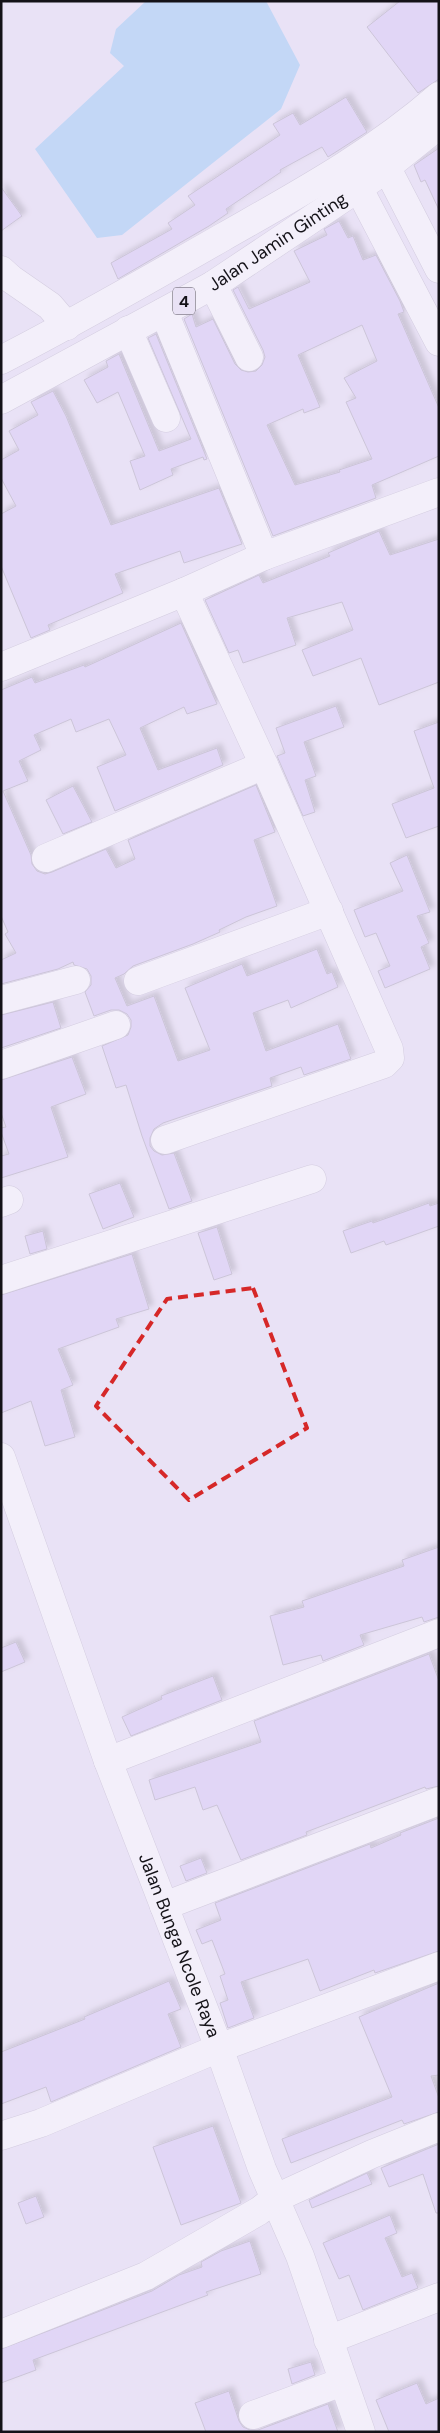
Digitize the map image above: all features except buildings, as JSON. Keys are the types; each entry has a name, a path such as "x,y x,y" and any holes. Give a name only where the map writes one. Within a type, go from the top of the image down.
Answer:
{"main road":[{"name":"Jalan Jamin Ginting","path":"382,157 439,96"},
{"name":"Jalan Jamin Ginting","path":"1,400 213,285 353,177 382,157 439,125"},
{"path":"382,157 439,269"},
{"name":"Jalan Jamin Ginting","path":"1,360 353,177"},
{"path":"353,177 439,342"},
{"path":"1,270 50,306 67,326"},
{"path":"213,285 249,358"},
{"path":"164,312 264,556"},
{"path":"128,330 166,418"},
{"path":"1,667 184,592 264,556 439,492"},
{"path":"165,1140 384,1064 390,1058 389,1049 329,911 184,592"},
{"path":"46,858 264,765"},
{"path":"138,981 329,911"},
{"path":"1,1000 76,980"},
{"path":"1,1065 116,1025"},
{"path":"1,1280 312,1179"},
{"name":"Jalan Bunga Ncole Raya","path":"2,1464 108,1761 219,2048 262,2168 300,2256 342,2382 361,2432"},
{"path":"108,1761 439,1633"},
{"path":"164,1906 439,1801"},
{"path":"1,2136 41,2123 219,2048 439,1966"},
{"path":"1,2334 146,2276 259,2211 276,2198 372,2154 439,2127"},
{"path":"328,2340 439,2296"},
{"path":"253,2415 342,2382"}],"highlighted area":[{"path":"253,1288 307,1428 189,1500 96,1406 167,1299"}],"water":[{"path":"146,1 266,1 300,65 281,109 122,235 97,238 35,149 124,66 110,53 116,29"}]}
